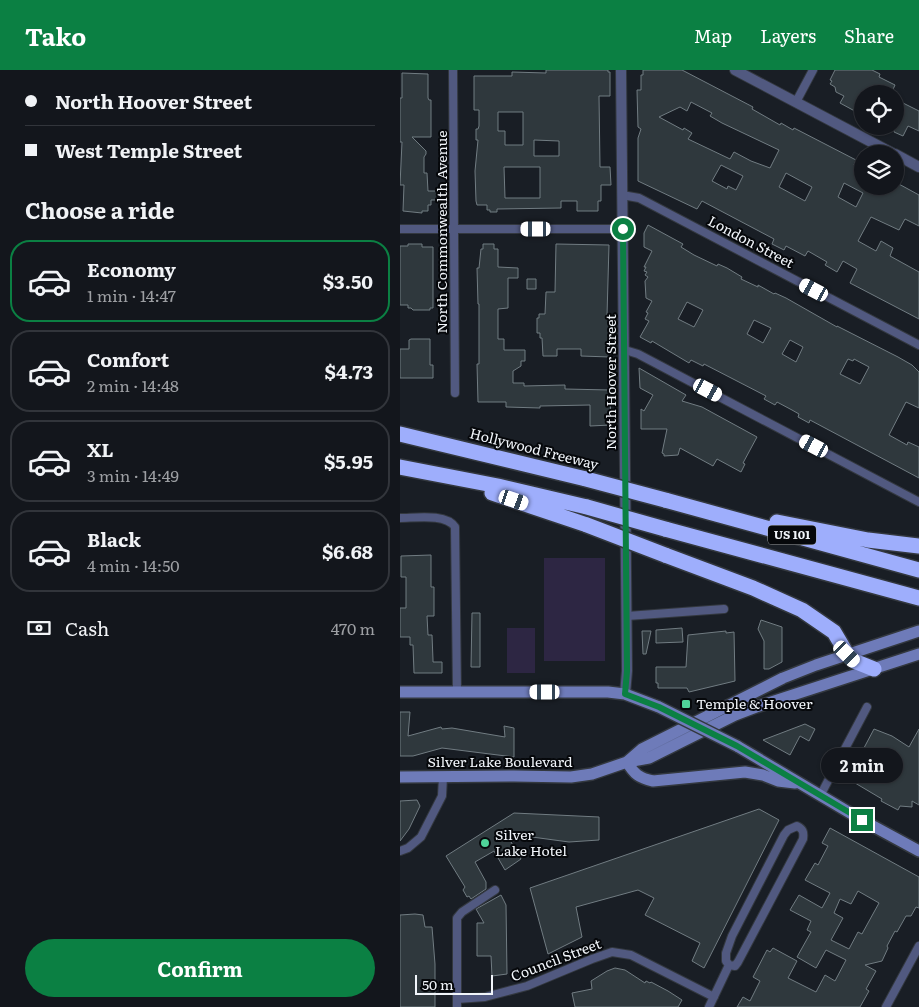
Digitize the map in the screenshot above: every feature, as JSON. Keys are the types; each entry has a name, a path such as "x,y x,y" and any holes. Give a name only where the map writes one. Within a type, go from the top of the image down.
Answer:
{"highway":[{"name":"Hollywood Freeway","path":"400,434 586,479 919,570"},
{"name":"US 101","path":"400,467 498,486 587,507 919,598"},
{"path":"429,472 587,525 753,588 802,610 834,632 847,654 854,661 874,669"},
{"path":"665,500 868,540 919,546"}],"main road":[{"name":"Silver Lake Boulevard","path":"627,762 642,749 783,678 847,654 919,631"},
{"name":"Silver Lake Boulevard","path":"400,778 514,776 571,778 600,772 627,762 649,758 756,706 919,654"},
{"path":"400,692 608,692 625,694 659,707 737,746 820,796 919,851"},
{"path":"627,762 635,774 641,778 653,781 745,772 763,774 778,781 799,783"}],"street":[{"name":"North Commonwealth Avenue","path":"453,70 455,393"},
{"name":"North Hoover Street","path":"621,70 627,678 625,694"},
{"path":"735,70 877,145"},
{"path":"796,102 813,70"},
{"path":"904,159 919,167"},
{"name":"London Street","path":"622,195 639,198 919,345"},
{"path":"400,229 623,229"},
{"path":"624,350 638,354 919,502"},
{"path":"400,518 442,518 452,522 456,532 457,693"},
{"path":"626,616 724,609"},
{"path":"820,796 867,707"},
{"path":"400,851 408,848 421,837 442,796 443,777"},
{"path":"797,826 802,829 803,839 738,962 735,966 729,965 726,961 726,953 732,936 780,843 788,830 797,826"},
{"path":"457,1003 457,918 462,912 495,890"},
{"path":"886,1007 919,946"},
{"name":"Council Street","path":"457,1003 526,986 612,952 631,955 714,997"},
{"path":"709,1007 729,965"}],"shaded area":[{"path":"544,558 605,558 605,661 544,661"},
{"path":"507,628 535,628 535,673 507,673"}],"building":[{"path":"546,70 608,70 610,72 610,96 599,96 600,167 610,167 611,185 601,185 601,201 598,201 598,211 577,211 577,201 561,201 561,208 497,209 497,212 490,212 490,210 487,210 487,205 477,205 476,201 475,171 478,140 476,140 476,129 479,126 479,110 474,110 474,76 512,76 512,72 546,73","holes":["498,112 523,112 523,145 505,145 505,131 498,131","534,140 559,141 559,156 534,156","504,167 540,167 540,198 505,198"]},
{"path":"643,70 682,70 753,107 752,109 780,125 781,123 793,130 794,128 854,159 854,188 844,183 838,197 856,207 862,195 904,195 904,187 919,195 919,226 905,219 899,230 871,217 858,241 876,251 881,241 893,248 890,256 919,272 919,319 850,283 857,269 843,261 837,272 825,265 827,262 808,251 805,256 786,246 784,250 772,244 774,239 702,201 697,209 638,181 638,138 641,129 638,127 637,90 641,90 641,75 643,75","holes":["691,102 712,113 710,116 722,123 779,150 770,168 734,152 730,159 688,139 692,133 659,117 680,107 687,111","721,165 743,176 736,190 728,186 727,189 712,181","786,173 812,187 805,201 779,187"]},
{"path":"835,70 872,70 880,74 879,77 895,85 854,85 854,111 840,103 844,96 836,92 835,87 830,84 832,81 830,80"},
{"path":"402,73 428,74 428,98 431,100 431,137 412,137 426,151 424,173 427,173 428,191 440,191 440,200 431,200 431,205 428,205 428,211 422,211 422,213 403,211 404,185 400,185 402,142 400,142 400,98 402,98"},
{"path":"904,104 919,111 919,131 908,126 904,134"},
{"path":"648,225 683,244 681,247 694,255 717,266 718,264 727,268 742,277 741,279 786,298 837,327 912,365 919,372 919,408 906,402 889,435 907,445 908,442 919,447 919,478 810,420 809,423 798,417 799,414 777,402 775,405 764,399 766,396 704,364 703,366 691,360 689,363 652,341 651,343 640,337 649,321 645,319 648,313 646,312 652,301 646,298 645,281 648,277 645,275 647,272 644,271 646,267 644,267 652,251 644,247 644,233","holes":["687,302 703,310 694,327 678,319","754,320 771,328 763,343 747,334","790,340 803,347 796,362 782,354","848,359 853,361 854,359 869,367 860,384 840,374"]},
{"path":"408,244 422,244 422,247 433,247 433,308 430,308 430,310 413,310 408,308 408,305 400,305 400,246 408,246"},
{"path":"483,244 494,244 494,249 498,249 498,267 518,268 518,278 508,278 508,308 498,309 498,339 504,339 504,350 525,350 525,361 521,361 521,366 513,371 513,383 524,383 524,386 565,385 565,389 610,390 611,425 590,426 590,405 540,406 540,408 506,407 506,402 478,402 479,304 477,268 479,268"},
{"path":"556,244 609,245 607,316 611,316 610,357 581,356 581,349 557,349 557,356 543,356 542,338 540,338 540,333 537,333 537,318 539,318 539,314 545,314 546,292 555,292"},
{"path":"527,279 536,279 536,289 527,289"},
{"path":"430,339 430,365 433,365 433,378 400,378 400,349 409,349 409,340"},
{"path":"639,368 686,395 682,401 702,407 757,437 743,463 745,464 741,472 717,459 713,466 680,448 678,455 664,456 662,453 667,429 641,429 641,409 644,411 653,395 640,388"},
{"path":"431,555 431,587 434,587 434,616 427,616 428,635 432,635 433,662 442,662 442,673 414,673 413,645 410,645 410,637 400,637 400,608 406,608 406,577 401,577 401,556"},
{"path":"472,613 480,613 480,667 471,667"},
{"path":"761,620 782,627 782,662 769,669 764,669 764,641 758,629"},
{"path":"682,628 683,642 656,643 656,630"},
{"path":"642,631 651,631 646,654 643,654"},
{"path":"726,631 726,633 734,632 735,681 689,692 687,688 658,688 658,683 656,683 656,667 686,667 688,635"},
{"path":"400,712 410,712 408,736 441,727 442,729 452,728 505,737 504,726 514,728 514,757 442,748 413,756 400,756"},
{"path":"805,724 815,729 809,741 800,736 790,755 763,740"},
{"path":"874,729 892,736 909,747 919,729 919,805 912,801 912,807 900,806 898,810 850,780 858,764 856,763"},
{"path":"417,800 420,806 409,829 400,841 400,801"},
{"path":"759,809 779,820 704,968 692,961 700,943 645,915 654,898 638,890 576,907 582,937 548,954 530,888"},
{"name":"Silver Lake Hotel","path":"514,813 599,817 599,840 569,842 524,837 511,842 521,859 505,870 494,851 475,862 486,882 486,889 471,899 469,896 467,897 463,890 465,887 446,856"},
{"path":"830,828 919,877 919,908 916,907 911,916 906,916 897,932 895,931 882,961 865,965 876,971 866,989 869,991 860,1007 737,1007 743,997 750,1001 760,981 753,977 767,950 770,952 773,948 797,961 788,978 816,992 825,975 835,981 846,960 826,950 816,968 797,957 811,932 807,930 811,921 790,910 799,895 822,908 830,893 805,880 815,863 818,865 828,846 822,843","holes":["858,891 879,903 862,934 858,932 849,949 831,940 843,918 834,913 840,899 851,904"]},
{"path":"501,895 506,905 507,974 492,976 491,956 477,956 477,923 484,923 476,909"},
{"path":"400,915 423,915 425,927 432,927 435,964 435,1007 400,1007"},
{"path":"615,968 625,970 645,983 646,981 651,982 682,1000 678,1007 575,1007 572,993 592,989 591,981"}],"place":[{"name":"Temple & Hoover","path":"686,704"},
{"name":"Silver Lake Hotel","path":"485,843"}],"route":[{"path":"623,229 627,671 625,694 659,707 737,746 862,820"}]}
